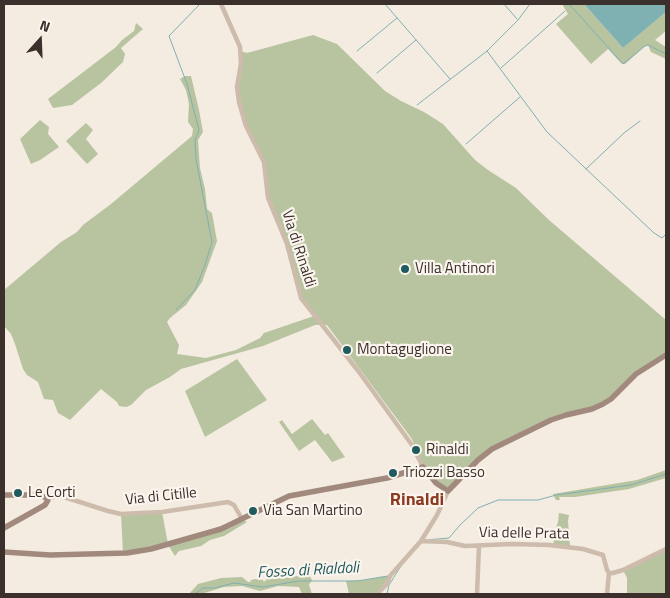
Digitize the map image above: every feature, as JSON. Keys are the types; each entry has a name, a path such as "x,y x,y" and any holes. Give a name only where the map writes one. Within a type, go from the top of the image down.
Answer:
{"street":[{"name":"Via di Rinaldi","path":"221,4 240,48 241,64 237,87 239,102 246,126 264,162 268,198 287,244 301,298 370,386 412,445 424,467 436,483 448,491"},
{"path":"376,594 421,541 437,515 448,491 478,460 492,449 551,420 592,409 603,404 611,399 640,370 666,355"},
{"path":"4,552 50,554 127,553 151,549 221,529 290,496 387,478 424,467"},
{"path":"4,495 40,495 48,500 44,505 4,528"},
{"name":"Via di Citille","path":"46,498 61,496 119,514 162,512 228,502 234,506 242,519"},
{"name":"Via delle Prata","path":"421,541 479,546 549,544 583,549 603,555 609,573"},
{"path":"477,594 479,546"},
{"path":"606,594 609,573 623,570 666,549"}],"green space":[{"path":"562,4 584,4 623,48 666,12 666,31 655,40 666,47 666,59 651,52 648,45 625,64 621,63 608,49 591,64 556,24 568,14"},
{"path":"136,23 143,29 121,48 125,54 123,62 101,83 72,105 53,108 48,99 116,47 134,31"},
{"path":"313,35 337,44 385,91 443,124 475,160 516,188 549,220 666,320 666,355 643,368 603,404 566,415 492,449 448,491 423,467 412,439 327,325 315,325 263,346 181,369 146,390 131,405 126,407 119,406 117,402 101,389 70,420 58,413 53,400 44,399 38,382 27,375 23,369 11,334 4,326 4,290 192,136 193,129 188,122 189,104 186,90 180,79 185,76 191,76 199,110 203,132 198,140 200,168 207,209 212,213 217,241 202,282 186,305 167,322 179,345 177,354 206,358 236,350 260,338 264,333 314,316 301,298 287,244 268,198 264,162 246,126 237,87 240,51 247,53"},
{"path":"40,120 49,127 48,134 59,147 31,164 20,139"},
{"path":"86,123 93,130 86,139 98,154 87,164 66,141"},
{"path":"237,359 267,400 205,437 185,391"},
{"path":"312,419 325,435 328,433 345,457 332,462 315,440 299,451 279,422 282,420 292,434"},
{"path":"666,470 666,478 629,489 575,497 559,497 560,500 556,500 553,494 637,480"},
{"path":"162,512 168,544 242,519 247,522 224,536 210,540 201,546 179,551 175,556 168,545 123,553 121,514"},
{"path":"559,513 569,515 570,547 554,545 553,536"},
{"path":"666,549 666,594 627,594 627,578 623,570"},
{"path":"309,575 312,580 309,585 312,594 302,594 299,587 278,586 260,591 242,586 224,587 201,594 189,594 198,584 221,578 242,577 248,582 255,579 263,580 264,582 267,579"},
{"path":"390,576 377,594 349,594 346,581"}],"water":[{"path":"584,4 666,4 666,12 623,48"}],"waterway":[{"path":"176,310 195,290 212,242 196,159 195,140 199,130 187,84 169,36 200,4"},
{"path":"385,4 450,79"},
{"path":"504,4 517,19"},
{"path":"417,105 487,51 518,20 530,4"},
{"name":"Fosso di Rialdoli","path":"569,4 623,64 648,45 666,54"},
{"path":"501,68 565,11"},
{"path":"357,51 397,18"},
{"path":"377,73 416,40"},
{"path":"487,51 547,132 654,233 662,238 666,234"},
{"path":"466,144 520,97"},
{"path":"586,169 624,133 640,121"},
{"name":"Fosso di Rialdoli","path":"426,540 449,538 478,508 498,500 538,500 556,495 631,485 666,474"},
{"name":"Fosso di Rialdoli","path":"387,594 389,585 401,566"},
{"name":"Fosso di Rialdoli","path":"195,594 203,588 214,588 234,583 263,587 299,581 357,581 388,576"}],"place":[{"name":"Villa Antinori","path":"405,269"},
{"name":"Montaguglione","path":"347,350"},
{"name":"Rinaldi","path":"416,450"},
{"name":"Triozzi Basso","path":"393,473"},
{"name":"Le Corti","path":"18,493"},
{"name":"Via San Martino","path":"253,511"}],"district":[{"name":"Rinaldi","path":"417,501"}]}
